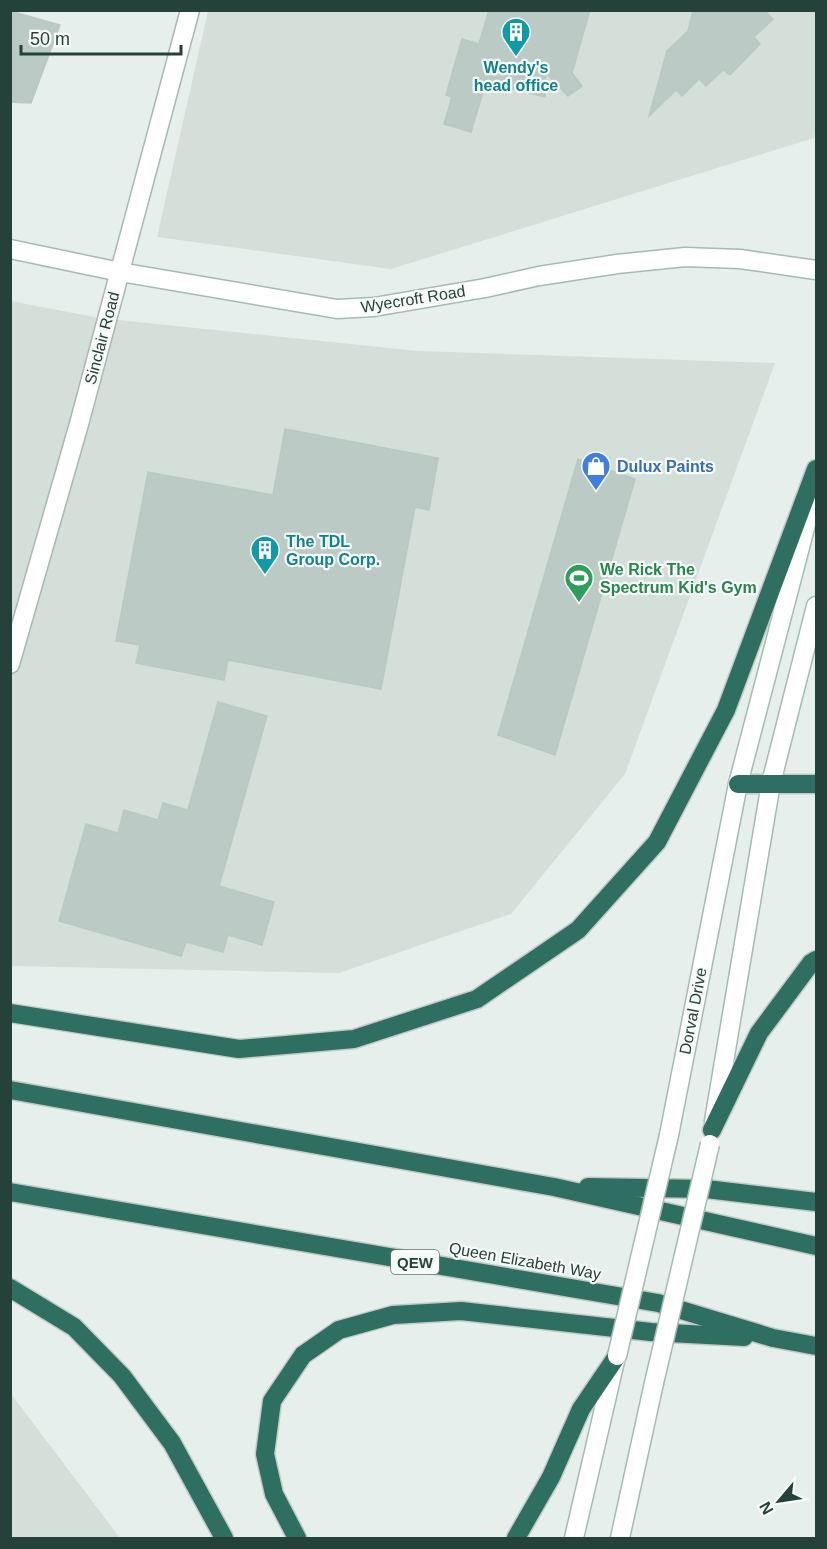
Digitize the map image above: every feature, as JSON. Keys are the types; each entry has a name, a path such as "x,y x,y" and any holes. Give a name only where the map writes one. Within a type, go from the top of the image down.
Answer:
{"highway":[{"path":"10,1013 239,1049 354,1039 477,999 578,930 657,842 726,710 816,469"},
{"path":"738,784 816,784"},
{"path":"711,1137 759,1034 811,963 816,960"},
{"path":"10,1090 554,1187 816,1246"},
{"path":"554,1187 706,1189 816,1202"},
{"name":"Queen Elizabeth Way","path":"10,1192 658,1303 773,1338 816,1346"},
{"path":"10,1288 74,1327 122,1376 172,1443 224,1539"},
{"path":"297,1539 274,1494 265,1454 272,1401 303,1355 339,1330 393,1316 461,1311 651,1332 773,1338"},
{"path":"516,1539 551,1477 581,1409 617,1356"}],"main road":[{"name":"Sinclair Road","path":"10,664 120,272 190,10"},
{"name":"Wyecroft Road","path":"10,249 120,272 337,309 374,307 485,288 539,276 617,264 685,257 740,259 816,270"},
{"name":"Dorval Drive","path":"574,1539 669,1135 738,784 816,485"},
{"path":"620,1539 711,1137 771,783 816,606"}],"shaded area":[{"path":"208,11 816,11 814,138 391,269 157,237"},
{"path":"11,301 99,318 418,351 775,363 625,774 511,914 339,973 11,966"},
{"path":"11,1394 120,1538 11,1538"}],"building":[{"name":"Wendy's head office","path":"489,10 590,10 572,73 582,86 568,96 546,73 545,97 486,82 471,132 444,124 452,97 446,95 462,39 479,44"},
{"path":"693,10 764,10 773,19 754,37 760,44 730,75 723,70 706,86 699,79 682,96 676,90 649,116 667,51 688,31"},
{"path":"10,11 60,25 31,103 10,102"},
{"name":"The TDL Group Corp.","path":"285,429 438,458 429,510 415,507 381,689 228,660 224,680 136,663 140,645 116,641 148,472 273,495"},
{"path":"578,459 635,479 555,755 498,735"},
{"path":"218,702 267,716 219,886 274,902 262,945 228,935 223,952 186,942 181,956 59,921 86,824 118,833 124,810 158,820 163,803 188,810"}],"place":[{"name":"Wendy's head office","path":"516,58"},
{"name":"Dulux Paints","path":"596,492"},
{"name":"The TDL Group Corp.","path":"265,576"},
{"name":"We Rick The Spectrum Kid's Gym","path":"579,604"}]}
